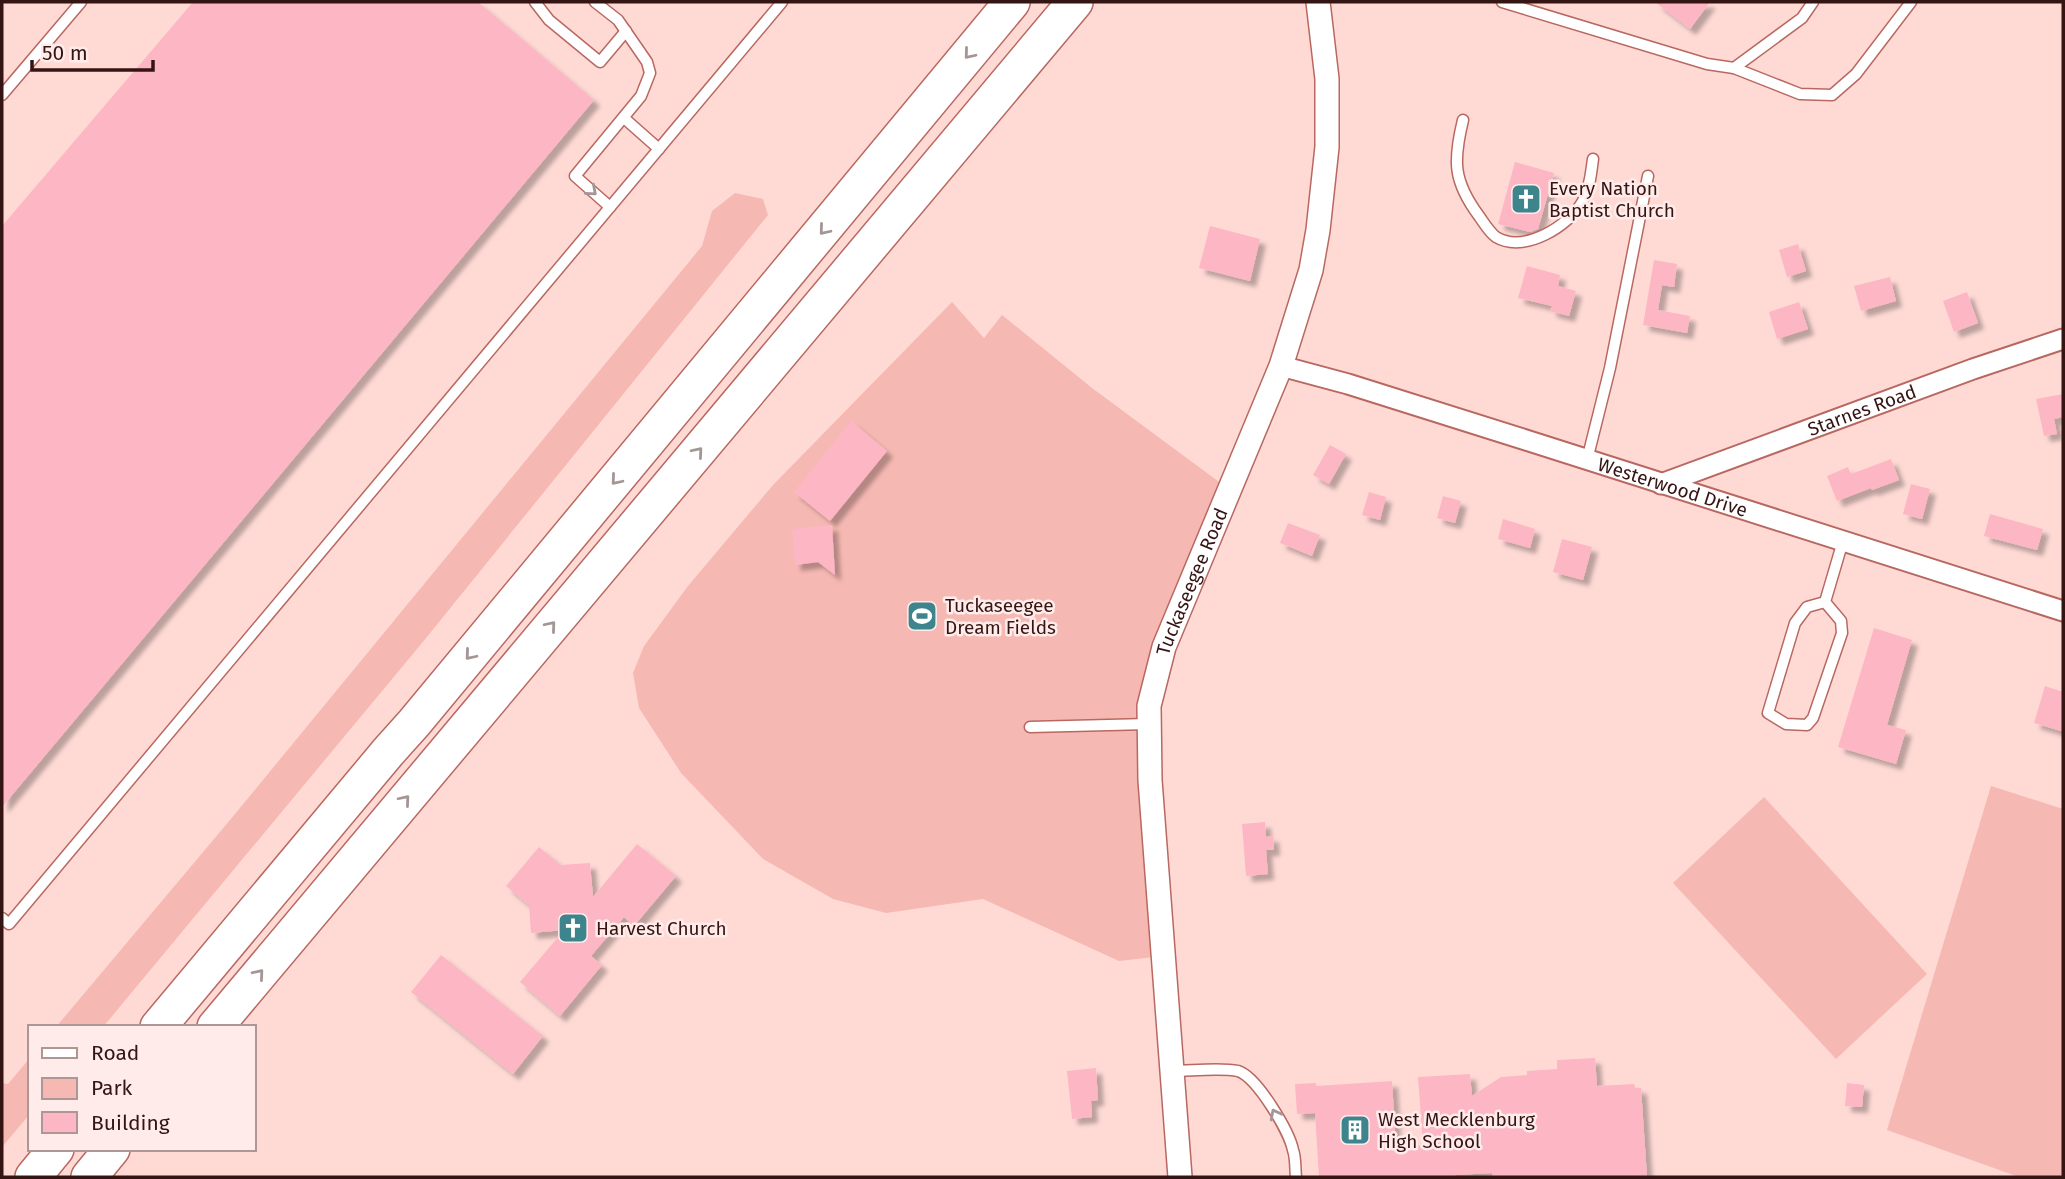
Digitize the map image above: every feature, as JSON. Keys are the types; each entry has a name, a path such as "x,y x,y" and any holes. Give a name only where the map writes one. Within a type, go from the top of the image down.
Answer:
{"highway":[{"path":"160,1025 689,394 1012,2"},
{"path":"217,1025 1075,2"},
{"path":"33,1177 54,1151"},
{"path":"89,1177 110,1151"}],"street":[{"name":"Tuckaseegee Road","path":"1180,1177 1150,780 1149,706 1164,647 1281,366 1311,270 1324,189 1327,147 1327,79 1318,2"},
{"name":"Starnes Road","path":"1661,484 1973,369 2063,339"},
{"name":"Westerwood Drive","path":"1281,366 1348,384 2063,611"}],"lane":[{"path":"2,95 81,2"},
{"path":"535,2 548,20 600,62 626,31"},
{"path":"595,2 618,20 647,62 649,73 641,96 575,176 610,207"},
{"path":"2,918 9,924 782,2"},
{"path":"1502,2 1707,64 1734,68 1800,94 1832,95 1856,74 1910,2"},
{"path":"1734,68 1802,18 1813,2"},
{"path":"624,118 659,149"},
{"path":"1463,120 1456,153 1458,180 1489,230 1502,239 1532,241 1552,232 1579,207 1589,186 1593,159"},
{"path":"1587,460 1610,368 1648,176"},
{"path":"1825,602 1843,541"},
{"path":"1825,602 1841,621 1842,633 1813,718 1807,725 1786,724 1768,713 1794,622 1807,607 1825,602"},
{"path":"1030,727 1148,724"},
{"path":"1172,1071 1235,1070 1247,1075 1267,1100 1293,1149 1296,1177"}],"green space":[{"path":"735,193 763,199 768,215 422,643 105,1025 58,1025 235,814 702,246 712,211"},
{"name":"Tuckaseegee Dream Fields","path":"952,302 984,338 1002,315 1092,388 1230,490 1149,706 1163,956 1119,961 983,899 886,913 833,899 763,859 681,773 639,708 633,673 644,646 688,586 773,485"},
{"path":"1991,786 2063,809 2063,1177 2019,1177 1887,1130"},
{"path":"1764,797 1927,974 1836,1059 1673,883"},
{"path":"28,1060 28,1116 2,1147 2,1083 8,1084"}],"building":[{"path":"193,2 478,2 594,100 2,807 2,226"},
{"path":"1655,2 1710,2 1690,29"},
{"name":"Every Nation Baptist Church","path":"1515,162 1554,173 1538,229 1530,232 1498,224"},
{"path":"1210,226 1260,239 1250,281 1199,268"},
{"path":"1798,244 1806,271 1787,277 1779,250"},
{"path":"1654,260 1677,264 1674,287 1662,285 1658,310 1690,316 1687,333 1643,325"},
{"path":"1527,266 1560,275 1558,286 1576,291 1569,316 1550,311 1552,306 1518,298"},
{"path":"1890,277 1896,301 1861,311 1854,286"},
{"path":"1967,292 1978,323 1954,332 1943,301"},
{"path":"1799,302 1808,329 1777,339 1769,312"},
{"path":"2063,394 2063,417 2054,419 2057,434 2044,436 2036,399"},
{"path":"851,421 887,451 830,521 794,492"},
{"path":"1330,445 1346,454 1329,484 1313,475"},
{"path":"1891,459 1899,480 1837,501 1827,476 1848,467 1851,474"},
{"path":"1911,484 1930,489 1922,519 1903,514"},
{"path":"1369,492 1386,497 1380,520 1362,515"},
{"path":"1443,496 1461,501 1455,523 1437,518"},
{"path":"1990,514 2043,529 2037,550 1984,536"},
{"path":"1503,519 1535,529 1530,548 1498,539"},
{"path":"1288,523 1320,535 1312,556 1280,543"},
{"path":"832,525 835,575 818,562 795,565 792,529"},
{"path":"1562,539 1592,547 1583,580 1553,572"},
{"path":"1874,628 1912,640 1887,725 1906,730 1896,764 1838,747"},
{"path":"2045,686 2063,692 2061,731 2034,723"},
{"path":"1265,822 1266,837 1273,836 1274,850 1266,850 1268,874 1246,876 1242,824"},
{"name":"Harvest Church","path":"637,844 676,876 634,926 624,917 591,956 602,965 560,1016 520,982 564,930 531,933 529,905 506,886 539,847 561,865 590,863 593,897"},
{"path":"441,955 543,1036 513,1074 411,992"},
{"path":"1595,1058 1597,1086 1634,1084 1635,1088 1641,1088 1647,1177 1493,1177 1492,1173 1455,1175 1456,1177 1319,1177 1315,1113 1297,1114 1295,1084 1316,1083 1316,1086 1392,1081 1396,1147 1423,1145 1418,1077 1470,1074 1472,1096 1501,1077 1527,1075 1527,1071 1557,1069 1557,1060"},
{"path":"1096,1068 1098,1100 1091,1101 1092,1117 1072,1119 1067,1071"},
{"path":"1847,1083 1864,1085 1862,1107 1845,1106"}],"place":[{"name":"Every Nation Baptist Church","path":"1526,199"},
{"name":"Tuckaseegee Dream Fields","path":"922,616"},
{"name":"Harvest Church","path":"573,928"},
{"name":"West Mecklenburg High School","path":"1355,1130"}]}
